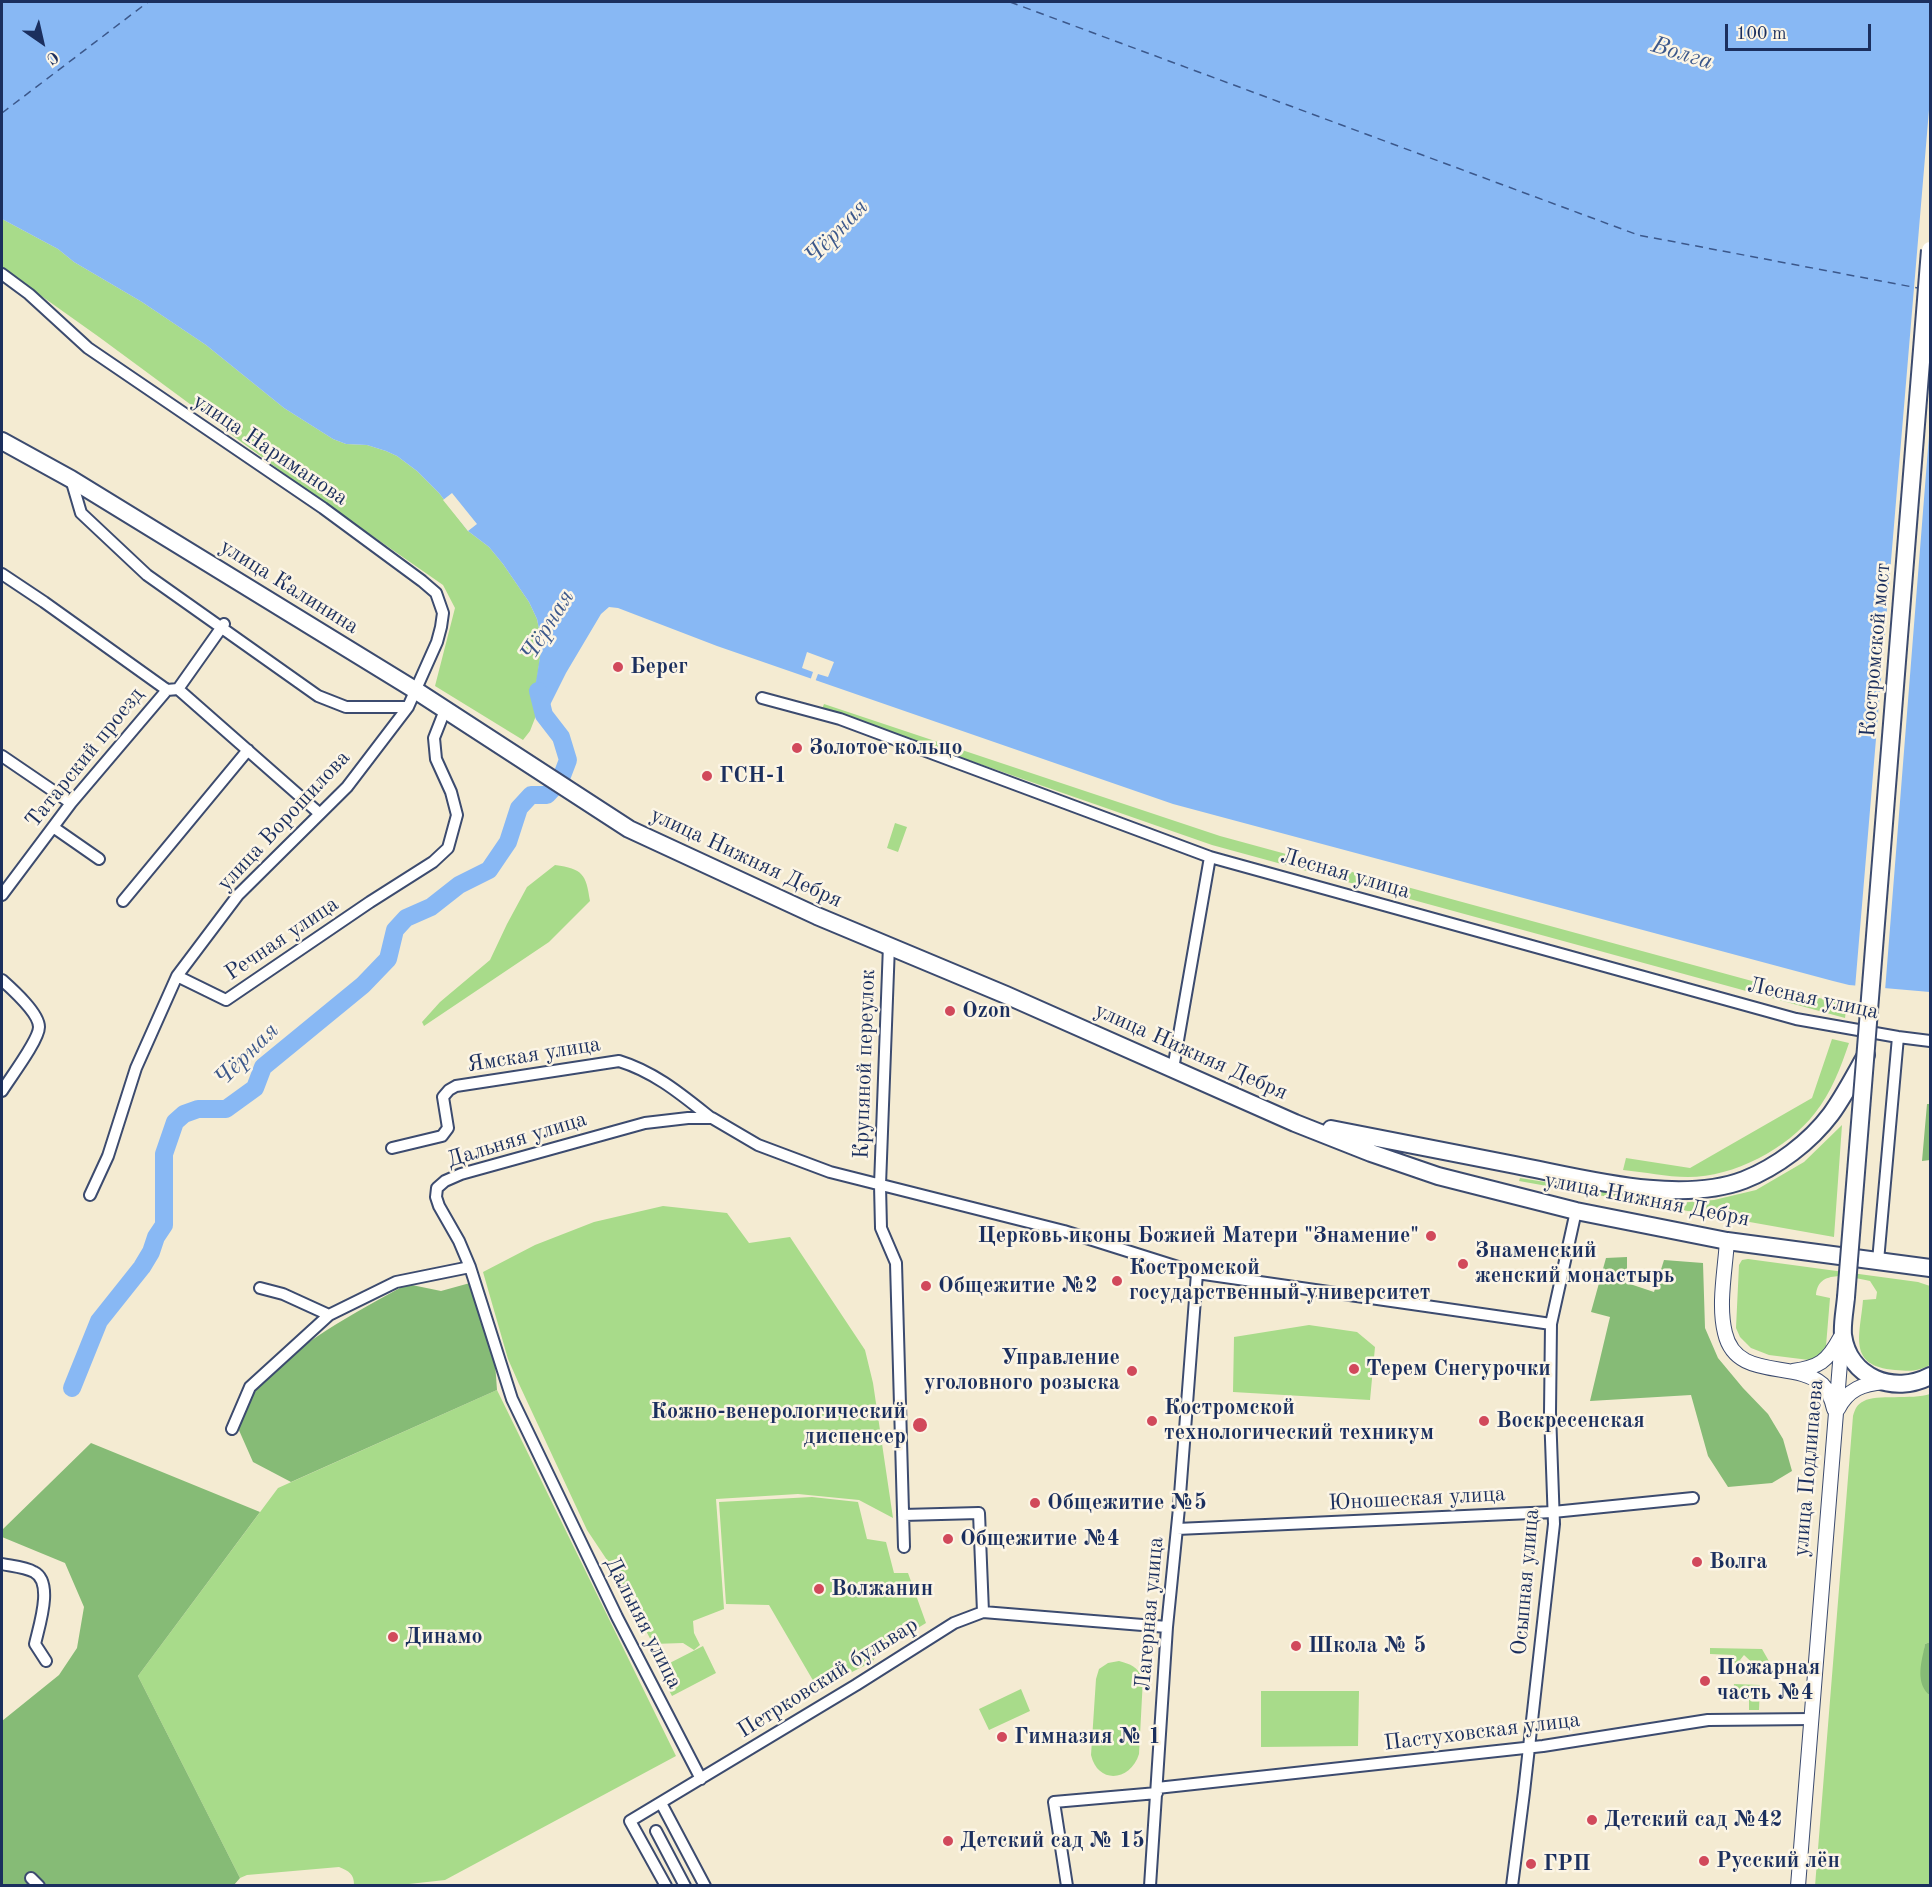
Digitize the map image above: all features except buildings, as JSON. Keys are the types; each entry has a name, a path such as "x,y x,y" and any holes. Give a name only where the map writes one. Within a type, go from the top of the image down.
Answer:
{"highway":[{"name":"Костромской мост","path":"1867,1055 1930,250"},
{"name":"улица Калинина","path":"2,441 71,479 483,734"},
{"name":"улица Нижняя Дебря","path":"483,734 629,829 817,916 889,945 1295,1123 1371,1153 1438,1176 1576,1211 1728,1241 1930,1268"},
{"path":"1295,1123 1592,1180 1691,1191 1718,1187 1745,1179 1777,1163 1806,1141 1831,1114 1867,1055"},
{"name":"улица Подлипаева","path":"1843,1333 1867,1055"},
{"path":"1843,1333 1846,1346 1859,1369 1874,1379 1884,1382 1914,1382 1930,1376"}],"main road":[{"path":"1728,1241 1723,1303 1726,1336 1731,1347 1752,1364 1770,1370 1791,1372 1820,1383 1829,1393 1836,1414"},
{"path":"1791,1372 1808,1369 1822,1363 1843,1333"},
{"name":"улица Подлипаева","path":"1798,1886 1843,1333"},
{"path":"1836,1414 1846,1395 1860,1386 1884,1382"}],"street":[{"name":"улица Нариманова","path":"2,274 29,294 88,348 323,508 422,580 436,593 443,613 441,627 437,642 415,690"},
{"path":"71,479 81,513 147,574 318,696 346,706 408,707"},
{"path":"2,574 173,689 248,750 319,813"},
{"name":"Татарский проезд","path":"2,895 71,803 173,689 222,626"},
{"name":"улица Ворошилова","path":"177,976 238,895 347,787 408,707 415,690"},
{"name":"Лесная улица","path":"762,698 840,719 1210,857 1796,1019 1930,1041"},
{"name":"Речная улица","path":"177,976 226,1000 433,862 448,848 457,816 451,792 436,759 434,738 445,710"},
{"path":"123,901 248,750"},
{"path":"2,756 71,803"},
{"path":"53,827 99,860"},
{"path":"1173,1069 1210,857"},
{"name":"Крупяной переулок","path":"879,1185 889,945"},
{"path":"90,1195 108,1156 135,1068 177,976"},
{"path":"2,980 36,1016 39,1027 37,1037 2,1091"},
{"path":"1878,1261 1898,1037"},
{"name":"Ямская улица","path":"392,1148 447,1133 443,1096 456,1086 619,1061 640,1068 662,1080 712,1118"},
{"path":"712,1118 758,1145 830,1172 1064,1231 1197,1273 1551,1324"},
{"name":"Дальняя улица","path":"701,1779 617,1617 512,1399 470,1267 435,1197 437,1188 445,1181 461,1174 645,1123 712,1118"},
{"path":"879,1185 881,1228 897,1263 904,1547"},
{"name":"Осыпная улица","path":"1512,1886 1554,1524 1550,1412 1551,1324 1576,1211"},
{"path":"232,1429 250,1387 329,1315 396,1281 470,1267"},
{"name":"Лагерная улица","path":"1150,1886 1167,1627 1197,1273"},
{"path":"260,1288 283,1294 329,1315"},
{"name":"Юношеская улица","path":"1177,1529 1553,1512 1694,1498"},
{"path":"903,1515 978,1513 983,1612"},
{"path":"2,1564 35,1572 43,1580 46,1590 35,1644 46,1661"},
{"name":"Петрковский бульвар","path":"666,1886 630,1821 856,1685 954,1623 983,1612 1167,1627"},
{"name":"Пастуховская улица","path":"1067,1886 1054,1802 1529,1747 1708,1720 1812,1719"},
{"path":"661,1803 705,1886"},
{"path":"656,1831 685,1886"}],"green space":[{"path":"2,219 58,249 74,262 142,302 206,345 284,408 333,439 346,444 367,445 397,456 417,471 439,493 468,531 489,547 503,564 529,602 537,619 542,644 534,700 537,713 530,731 523,740 435,686 455,608 443,585 312,494 2,268"},
{"path":"824,704 1220,836 1796,993 1847,1004 1845,1018 1212,845 822,709"},
{"path":"895,823 907,827 898,852 887,848"},
{"path":"555,865 582,874 590,901 549,942 424,1026 422,1022 440,1002 490,960 527,887"},
{"path":"1832,1039 1849,1043 1831,1088 1815,1113 1790,1138 1775,1149 1741,1166 1706,1176 1680,1177 1623,1170 1626,1158 1690,1168 1812,1098"},
{"path":"1927,1104 1930,1104 1930,1160 1922,1161"},
{"path":"1842,1125 1834,1237 1519,1181 1520,1178 1678,1203 1714,1200 1756,1190 1804,1162"},
{"path":"663,1206 727,1213 749,1243 790,1237 865,1350 873,1383 893,1518 859,1500 798,1494 716,1499 724,1609 693,1621 694,1633 700,1645 694,1650 683,1643 653,1644 613,1569 587,1530 508,1359 483,1272 535,1245 594,1222"},
{"path":"1627,1257 1627,1283 1654,1292 1664,1260 1703,1263 1705,1328 1718,1358 1768,1414 1783,1439 1792,1471 1772,1483 1728,1487 1708,1456 1691,1395 1590,1401 1610,1317 1591,1312 1606,1258"},
{"path":"1742,1260 1918,1282 1930,1286 1930,1365 1917,1370 1905,1371 1880,1367 1869,1362 1863,1356 1860,1347 1860,1326 1863,1300 1876,1299 1877,1292 1870,1281 1837,1276 1823,1281 1818,1286 1816,1295 1830,1298 1826,1346 1818,1356 1809,1360 1769,1355 1751,1348 1740,1337 1736,1328 1739,1265"},
{"path":"470,1283 495,1362 497,1390 291,1482 253,1462 238,1428 248,1403 256,1390 272,1373 307,1343 407,1284 441,1291"},
{"path":"1309,1325 1357,1332 1375,1347 1370,1400 1233,1392 1234,1337"},
{"name":"Динамо","path":"497,1390 676,1756 445,1880 400,1885 354,1885 350,1873 339,1867 247,1875 240,1878 138,1676 278,1488"},
{"path":"1930,1394 1930,1642 1925,1644 1923,1659 1928,1694 1930,1694 1930,1885 1815,1886 1853,1416 1858,1405 1870,1399"},
{"path":"91,1443 260,1512 138,1676 240,1878 234,1885 2,1886 2,1721 59,1675 77,1648 84,1607 65,1563 2,1537 2,1530"},
{"name":"Волжанин","path":"812,1497 858,1502 867,1539 886,1542 894,1573 908,1573 926,1623 880,1651 872,1662 818,1689 769,1605 726,1604 719,1502"},
{"path":"1930,1642 1930,1694 1928,1694 1922,1683 1920,1670 1925,1644"},
{"path":"703,1646 716,1673 672,1696 658,1669"},
{"path":"1710,1648 1762,1649 1770,1663 1769,1666 1760,1670 1744,1655 1740,1660 1755,1670 1735,1669 1734,1655 1710,1654"},
{"path":"1119,1661 1133,1666 1143,1678 1139,1754 1129,1770 1115,1776 1100,1771 1091,1755 1096,1679 1099,1669 1108,1663"},
{"path":"1734,1684 1760,1685 1759,1710 1749,1710 1749,1700 1734,1698 1732,1695"},
{"path":"1021,1689 1030,1711 989,1730 979,1709"},
{"path":"1261,1691 1359,1691 1358,1746 1261,1747"}],"water":[{"name":"Волга","path":"2,2 1930,2 1930,992 1849,985 1173,804 717,646 618,608 609,607 601,614 566,673 548,709 544,715 537,713 534,700 542,644 537,619 529,602 489,547 468,531 439,493 417,471 386,451 367,445 346,444 333,439 284,408 206,345 142,302 74,262 58,249 2,219"}],"pier":[{"path":"1930,98 1930,423 1885,991 1855,988"},
{"path":"452,493 477,524 468,531 443,500"},
{"path":"807,652 834,662 828,677 818,674 815,682 810,681 813,672 802,668"}],"waterway":[{"name":"Чёрная","path":"72,1388 99,1321 142,1267 164,1225 164,1154 175,1122 184,1114 198,1109 226,1109 255,1088 263,1067 363,985 388,959 395,930 406,918 431,907 459,885 489,870 508,842 519,808 531,795 547,795 560,781 568,760 561,737 544,715 538,691"}],"ferry route":[{"path":"2,113 148,2"},
{"path":"1010,2 1638,235 1918,288"}],"place":[{"name":"Берег","path":"618,667"},
{"name":"Золотое кольцо","path":"797,748"},
{"name":"ГСН-1","path":"707,776"},
{"name":"Ozon","path":"950,1011"},
{"name":"Церковь иконы Божией Матери \"Знамение\"","path":"1431,1236"},
{"name":"Знаменский женский монастырь","path":"1463,1264"},
{"name":"Костромской государственный университет","path":"1117,1281"},
{"name":"Общежитие №2","path":"926,1286"},
{"name":"Терем Cнегурочки","path":"1354,1369"},
{"name":"Управление уголовного розыска","path":"1132,1371"},
{"name":"Костромской технологический техникум","path":"1152,1421"},
{"name":"Воскресенская","path":"1484,1421"},
{"name":"Кожно-венерологический диспенсер","path":"920,1425"},
{"name":"Общежитие №5","path":"1035,1503"},
{"name":"Общежитие №4","path":"948,1539"},
{"name":"Волга","path":"1697,1562"},
{"name":"Волжанин","path":"819,1589"},
{"name":"Динамо","path":"393,1637"},
{"name":"Школа № 5","path":"1296,1646"},
{"name":"Пожарная часть №4","path":"1705,1681"},
{"name":"Гимназия № 1","path":"1002,1737"},
{"name":"Детский сад №42","path":"1592,1820"},
{"name":"Детский сад № 15","path":"948,1841"},
{"name":"Русский лён","path":"1704,1861"},
{"name":"ГРП","path":"1531,1864"}]}
